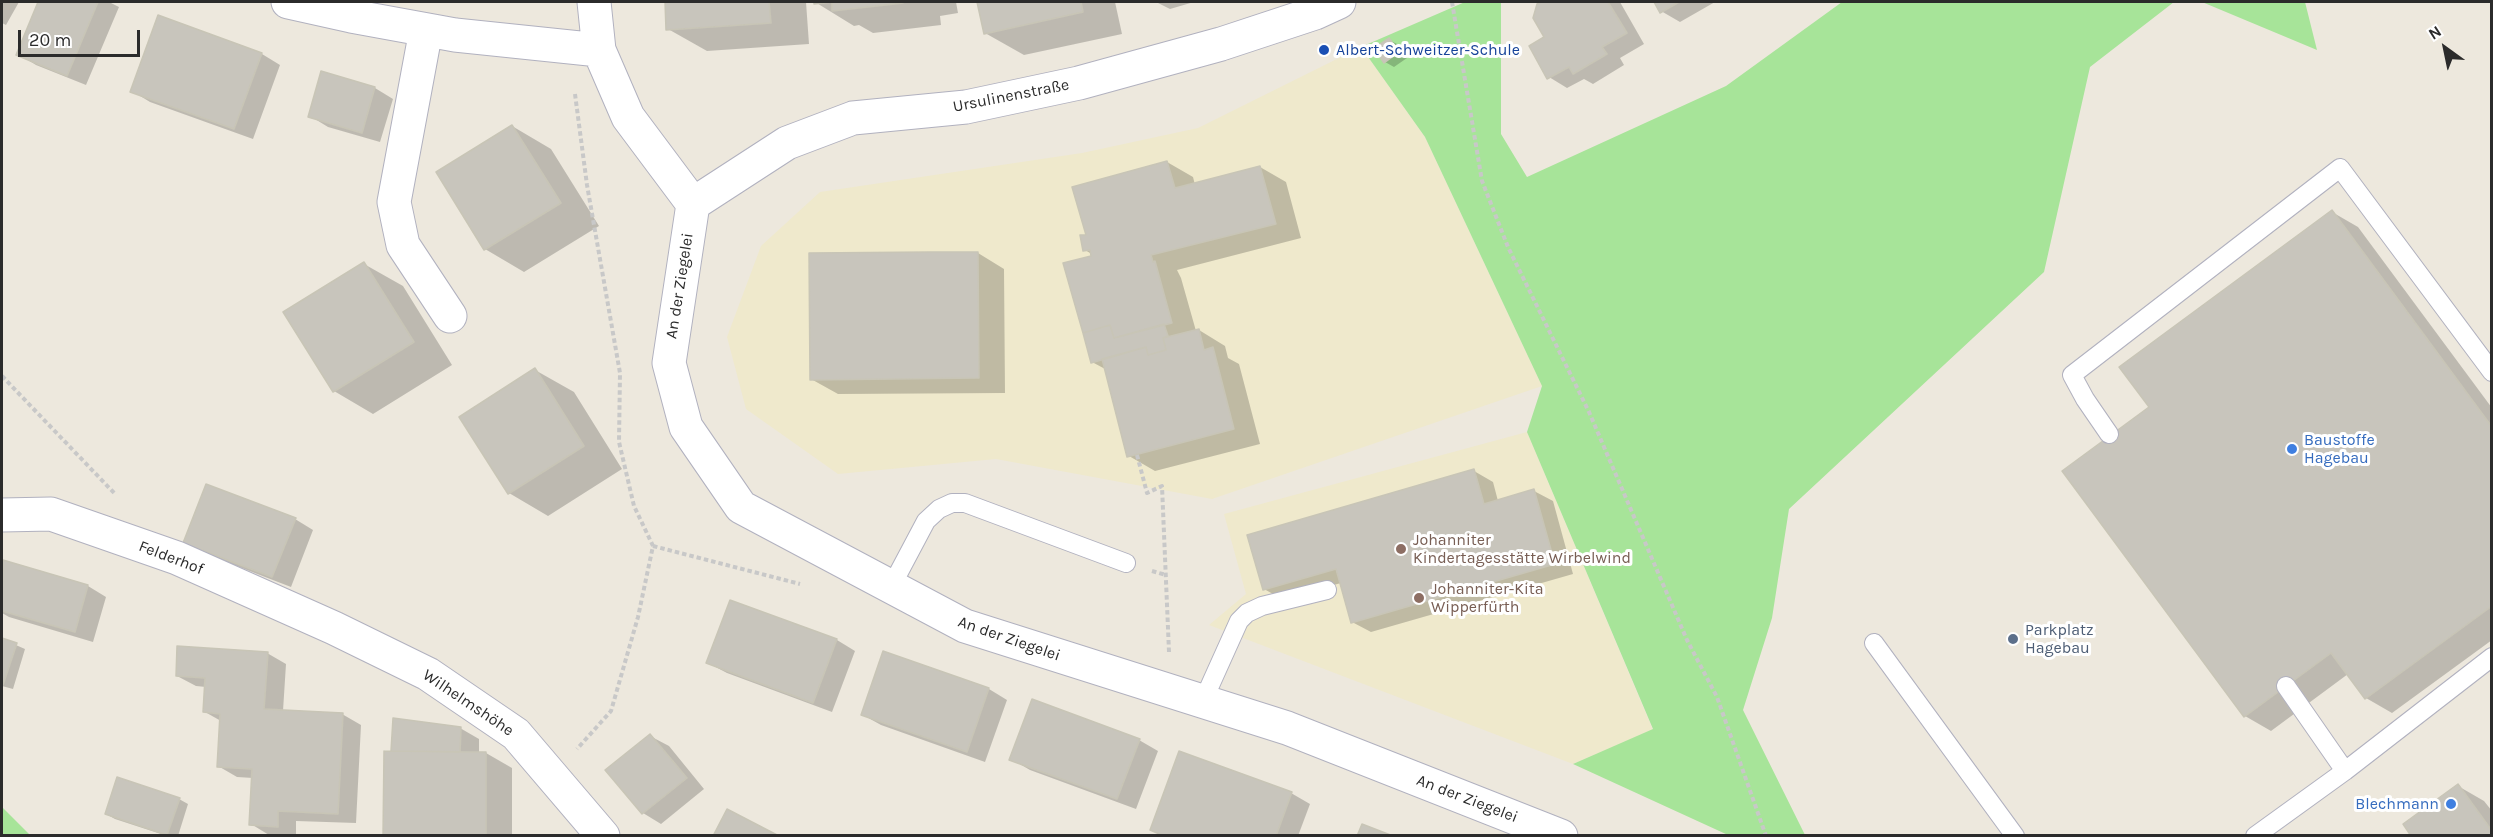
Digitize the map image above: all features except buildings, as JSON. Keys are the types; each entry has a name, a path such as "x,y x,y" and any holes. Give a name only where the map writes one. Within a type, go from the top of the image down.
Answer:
{"street":[{"path":"288,2 455,35 583,48"},
{"path":"594,2 583,48 628,117 693,204"},
{"name":"Ursulinenstraße","path":"693,204 787,142 853,117 966,107 1079,83 1221,44 1315,13 1339,2"},
{"path":"426,30 394,202 403,245 450,316"},
{"name":"An der Ziegelei","path":"693,204 669,363 686,427 741,507 964,626 1287,728 1561,836"},
{"name":"Felderhof","path":"2,515 51,514 177,558 334,628"},
{"name":"Wilhelmshöhe","path":"334,628 428,674 516,734 603,836"}],"lane":[{"path":"2109,434 2072,375 2340,168 2492,372"},
{"path":"891,587 926,521 939,509 952,503 965,503 1126,563"},
{"path":"1203,701 1239,621 1262,606 1327,590"},
{"path":"1874,643 2015,836"},
{"path":"2255,836 2345,771 2492,657"},
{"path":"2286,686 2345,771"}],"path":[{"path":"1452,2 1482,181 1509,247 1589,412 1687,640 1717,697 1766,836"},
{"path":"552,776 611,711 638,616 653,546 634,506 619,442 620,373 587,185 583,48"},
{"path":"2,376 121,500"},
{"path":"1137,455 1147,493 1162,486 1170,691"}],"shaded area":[{"path":"1361,47 1425,137 1542,386 1212,499 996,459 838,474 746,409 727,337 761,246 820,192 1082,153 1198,128"},
{"name":"Johanniter-Kita Wipperfürth","path":"1527,432 1653,730 1573,764 1209,625 1246,594 1224,514"}],"green space":[{"path":"1465,2 1501,2 1501,134 1527,177 1726,86 1842,2 2174,2 2090,67 2044,272 1789,509 1772,618 1743,710 1805,835 1728,835 1573,764 1653,729 1527,432 1542,386 1425,137 1361,47"},
{"path":"2202,2 2305,2 2317,50"},
{"path":"2,807 30,835 2,835"}],"place":[{"name":"Albert-Schweitzer-Schule","path":"1324,50"},
{"name":"Baustoffe Hagebau","path":"2292,449"},
{"name":"Johanniter Kindertagesstätte Wirbelwind","path":"1401,549"},
{"name":"Johanniter-Kita Wipperfürth","path":"1419,598"},
{"name":"Parkplatz Hagebau","path":"2013,639"},
{"name":"Blechmann","path":"2451,804"}]}
